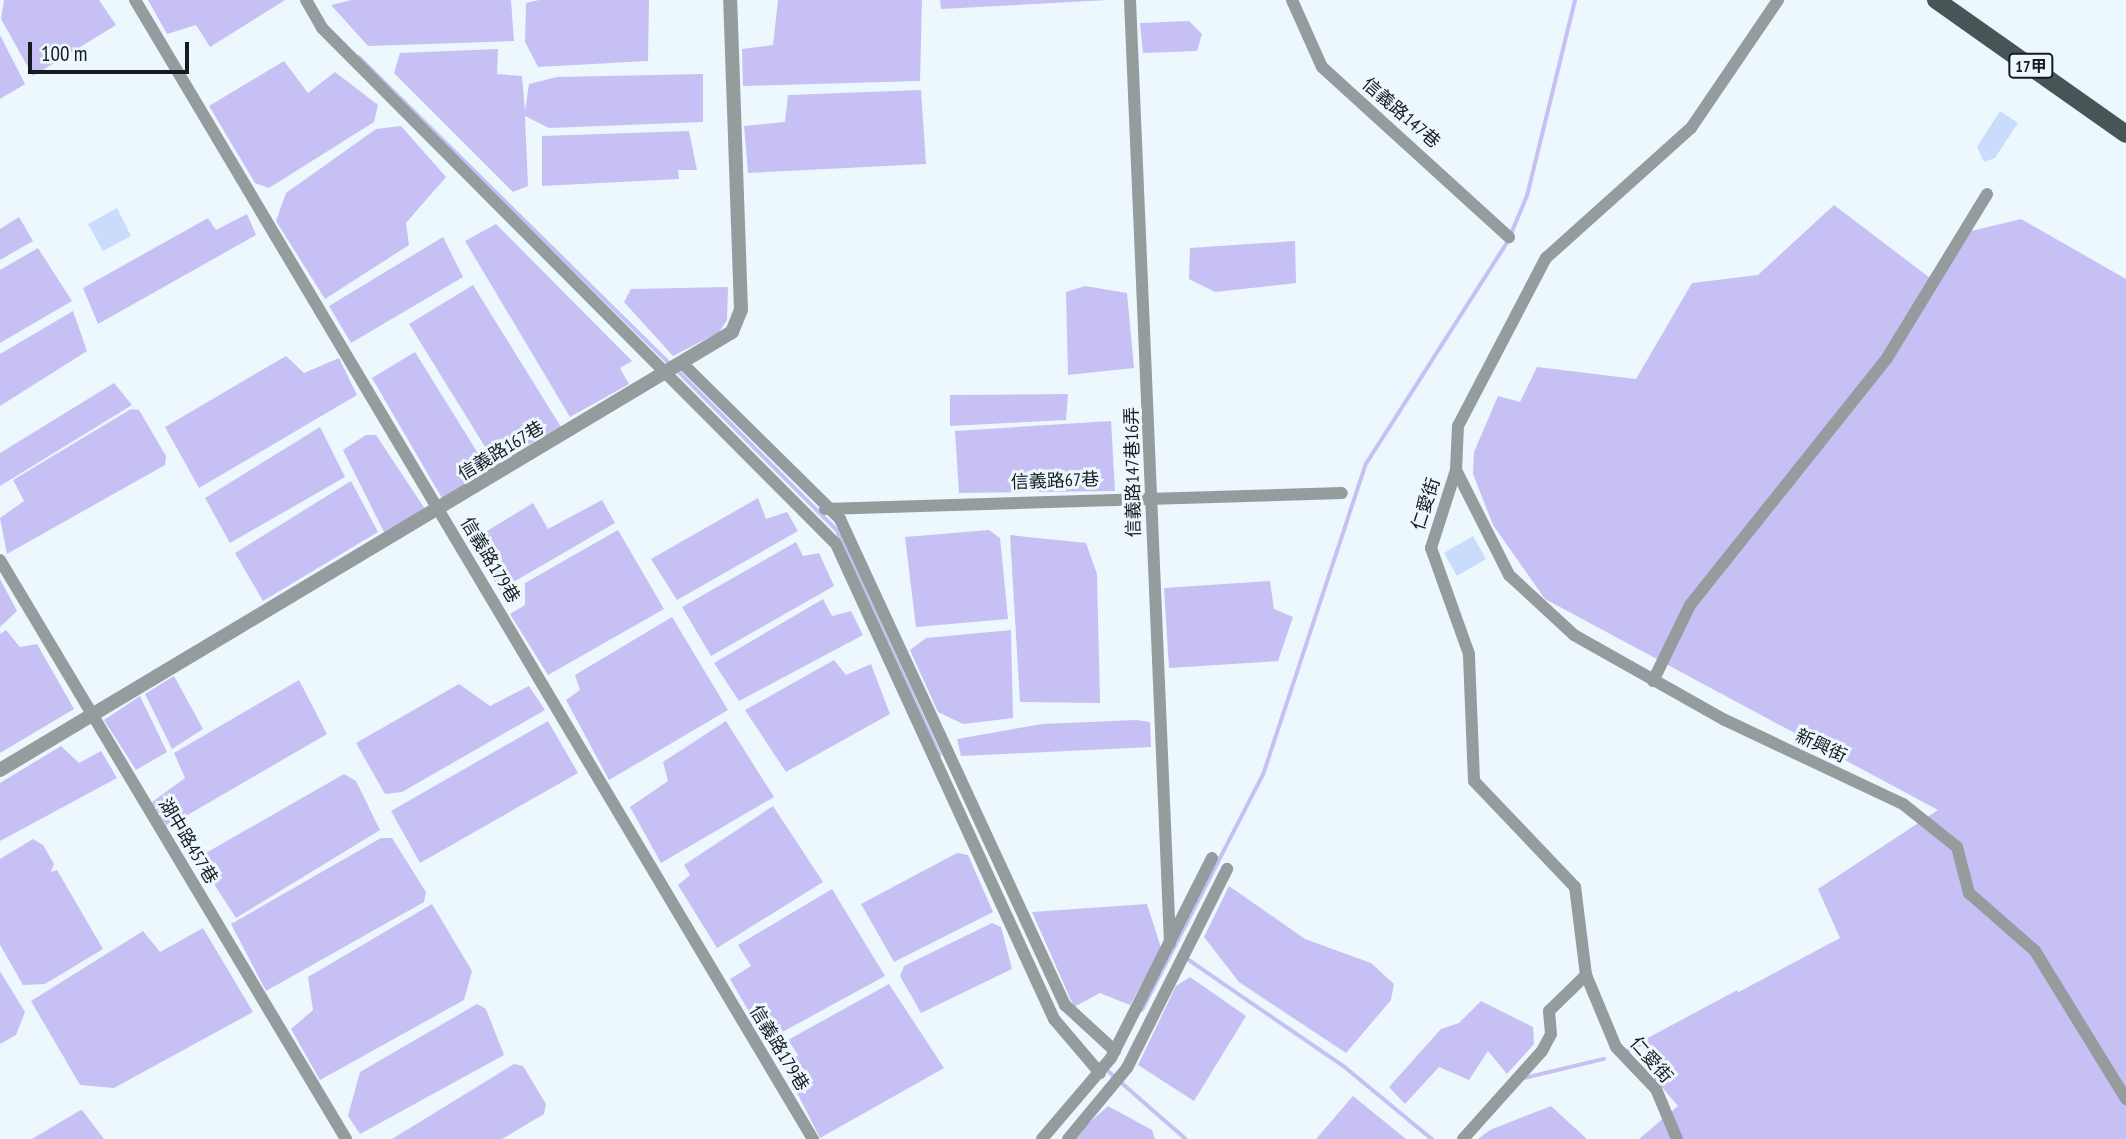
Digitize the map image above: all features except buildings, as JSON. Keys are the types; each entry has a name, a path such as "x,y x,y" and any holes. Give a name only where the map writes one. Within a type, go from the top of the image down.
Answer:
{"main road":[{"name":"17甲","path":"1936,0 2126,134"}],"street":[{"name":"信義路179巷","path":"135,0 813,1139"},
{"path":"306,0 322,28 666,374 813,516 836,544 1054,1018 1102,1071"},
{"name":"信義路167巷","path":"0,770 727,338 741,310 730,0"},
{"name":"信義路147巷16弄","path":"1130,0 1170,943"},
{"name":"信義路147巷","path":"1292,0 1322,67 1509,237"},
{"name":"仁愛街","path":"1677,1139 1656,1089 1616,1047 1586,975 1575,887 1474,781 1471,663 1431,548 1456,470 1458,426 1546,258 1691,128 1778,0"},
{"path":"1653,681 1690,605 1887,358 1987,194"},
{"path":"681,365 829,507 866,569 1065,1005 1113,1055"},
{"name":"新興街","path":"1456,470 1475,518 1519,588 1573,635 1653,681 1903,804 1958,847 1966,883 2035,951 2126,1099"},
{"name":"信義路67巷","path":"813,516 829,507 1150,496 1342,493"},
{"name":"湖中路457巷","path":"0,560 346,1139"},
{"path":"1042,1139 1113,1055 1212,858"},
{"path":"1068,1139 1118,1080 1227,869"},
{"path":"1463,1139 1542,1051 1551,1034 1549,1011 1586,975"}],"shaded area":[{"path":"4,0 99,0 116,25 33,76 1,19"},
{"path":"148,0 285,0 210,47 196,25 167,34"},
{"path":"352,0 511,0 514,41 368,46 331,5"},
{"path":"539,0 649,0 648,61 538,67 525,42 526,3"},
{"path":"778,0 922,0 920,81 743,86 742,49 773,45"},
{"path":"940,0 1109,0 941,9"},
{"path":"1189,21 1202,34 1197,51 1143,53 1140,23"},
{"path":"0,35 25,84 0,99"},
{"path":"498,49 497,74 522,76 525,111 529,84 557,77 703,74 703,122 549,128 525,116 528,186 513,192 394,73 400,53"},
{"path":"284,61 308,93 335,72 378,105 374,122 269,188 255,183 209,106"},
{"path":"921,90 926,164 748,173 744,126 785,122 788,95"},
{"path":"401,126 446,177 406,223 409,245 325,299 276,221 286,193 376,129"},
{"path":"689,131 697,170 678,170 679,179 542,186 542,136"},
{"path":"1834,205 1934,281 1967,232 2021,219 2126,279 2126,1139 1639,1139 1678,1106 1643,1065 1647,1054 1641,1044 1840,938 1818,889 1938,810 1545,599 1493,525 1473,474 1474,452 1498,396 1520,402 1537,367 1636,379 1692,283 1758,275"},
{"path":"247,214 256,235 98,324 83,288 208,218 216,230"},
{"path":"19,217 33,241 0,260 0,229"},
{"path":"496,224 632,361 620,368 629,384 570,417 465,241"},
{"path":"443,237 463,277 351,343 329,306"},
{"path":"1295,241 1296,283 1215,292 1189,279 1190,248"},
{"path":"38,248 72,301 0,343 0,270"},
{"path":"473,285 561,427 495,463 409,324"},
{"path":"1085,286 1127,293 1134,368 1068,375 1066,292"},
{"path":"728,287 727,320 719,332 673,356 624,302 631,289"},
{"path":"73,311 87,351 0,406 0,354"},
{"path":"415,352 489,471 443,500 372,378"},
{"path":"286,356 304,373 339,358 357,395 199,488 165,427"},
{"path":"114,383 132,405 0,486 0,453"},
{"path":"1068,394 1066,420 950,426 950,395"},
{"path":"131,409 139,410 166,456 165,465 7,554 0,518 24,501 13,480"},
{"path":"1111,421 1115,491 959,493 955,431"},
{"path":"320,427 345,477 230,543 205,498"},
{"path":"366,435 376,435 425,509 384,532 343,450"},
{"path":"351,481 378,532 263,601 235,553"},
{"path":"758,498 766,519 787,512 798,531 677,600 651,559"},
{"path":"602,500 615,523 500,590 469,542 533,503 548,529"},
{"path":"618,530 664,609 548,675 510,614 525,605 525,583"},
{"path":"989,530 1000,538 1008,619 916,627 905,537"},
{"path":"1010,535 1086,543 1097,574 1100,703 1020,702"},
{"path":"796,542 803,556 819,553 834,586 711,656 682,607"},
{"path":"0,579 17,611 0,627"},
{"path":"1270,581 1274,609 1293,617 1278,661 1169,668 1164,588"},
{"path":"823,599 832,616 851,611 863,635 739,701 714,663"},
{"path":"672,617 728,710 609,780 566,700 580,690 575,675"},
{"path":"6,630 20,647 37,644 74,709 0,753 0,634"},
{"path":"1011,630 1013,718 963,724 938,712 910,650 926,638"},
{"path":"834,660 846,675 871,664 890,714 786,772 745,710"},
{"path":"174,676 203,729 172,749 145,694"},
{"path":"299,680 327,734 167,827 152,802 185,778 174,753"},
{"path":"459,684 490,706 529,686 545,710 402,792 385,794 356,743"},
{"path":"140,696 167,752 136,770 104,720"},
{"path":"1136,720 1150,722 1151,747 961,756 957,739 1042,724"},
{"path":"548,721 578,773 420,863 391,811"},
{"path":"726,721 774,797 661,863 630,807 668,781 663,762"},
{"path":"61,746 79,763 101,751 117,778 0,841 0,783"},
{"path":"344,774 356,781 380,830 236,918 197,858"},
{"path":"773,806 823,882 717,948 678,885 690,875 684,865"},
{"path":"381,838 392,838 426,892 424,902 266,991 231,924"},
{"path":"33,839 43,845 54,864 51,872 57,870 103,949 45,984 23,985 0,945 0,859"},
{"path":"957,853 968,855 993,912 894,962 861,904"},
{"path":"1229,886 1305,939 1371,963 1394,984 1391,1000 1346,1053 1239,982 1204,937"},
{"path":"832,889 885,976 766,1041 730,979 751,966 738,945"},
{"path":"432,904 472,971 464,1000 320,1080 291,1029 313,1010 308,977"},
{"path":"1147,904 1161,948 1130,1005 1100,993 1074,1007 1032,912"},
{"path":"992,923 1001,927 1012,969 921,1013 900,976 904,966"},
{"path":"203,928 253,1012 114,1088 80,1085 31,1001 143,931 160,952"},
{"path":"0,971 25,1012 16,1035 0,1044"},
{"path":"1190,977 1246,1016 1194,1101 1138,1065 1176,986"},
{"path":"889,984 944,1068 820,1138 785,1069 798,1055 788,1040"},
{"path":"1481,1001 1533,1027 1534,1044 1507,1074 1488,1051 1469,1080 1439,1067 1405,1104 1389,1087 1441,1029 1459,1023"},
{"path":"477,1004 486,1009 504,1055 360,1134 348,1116 360,1072"},
{"path":"514,1064 523,1066 546,1104 544,1114 502,1139 392,1139"},
{"path":"1353,1096 1406,1139 1316,1139"},
{"path":"1108,1106 1152,1130 1155,1139 1071,1139"},
{"path":"1551,1106 1587,1139 1478,1139 1490,1130"},
{"path":"82,1110 104,1139 32,1139 79,1111"}],"waterway":[{"path":"1511,234 1527,196 1575,0"},
{"path":"359,57 670,364"},
{"path":"1142,1010 1263,775 1366,464 1508,241"},
{"path":"676,369 837,530 940,755"},
{"path":"1186,958 1345,1067 1432,1139"},
{"path":"1626,1052 1736,993"},
{"path":"1524,1078 1604,1059"},
{"path":"1106,1069 1186,1139"}]}
